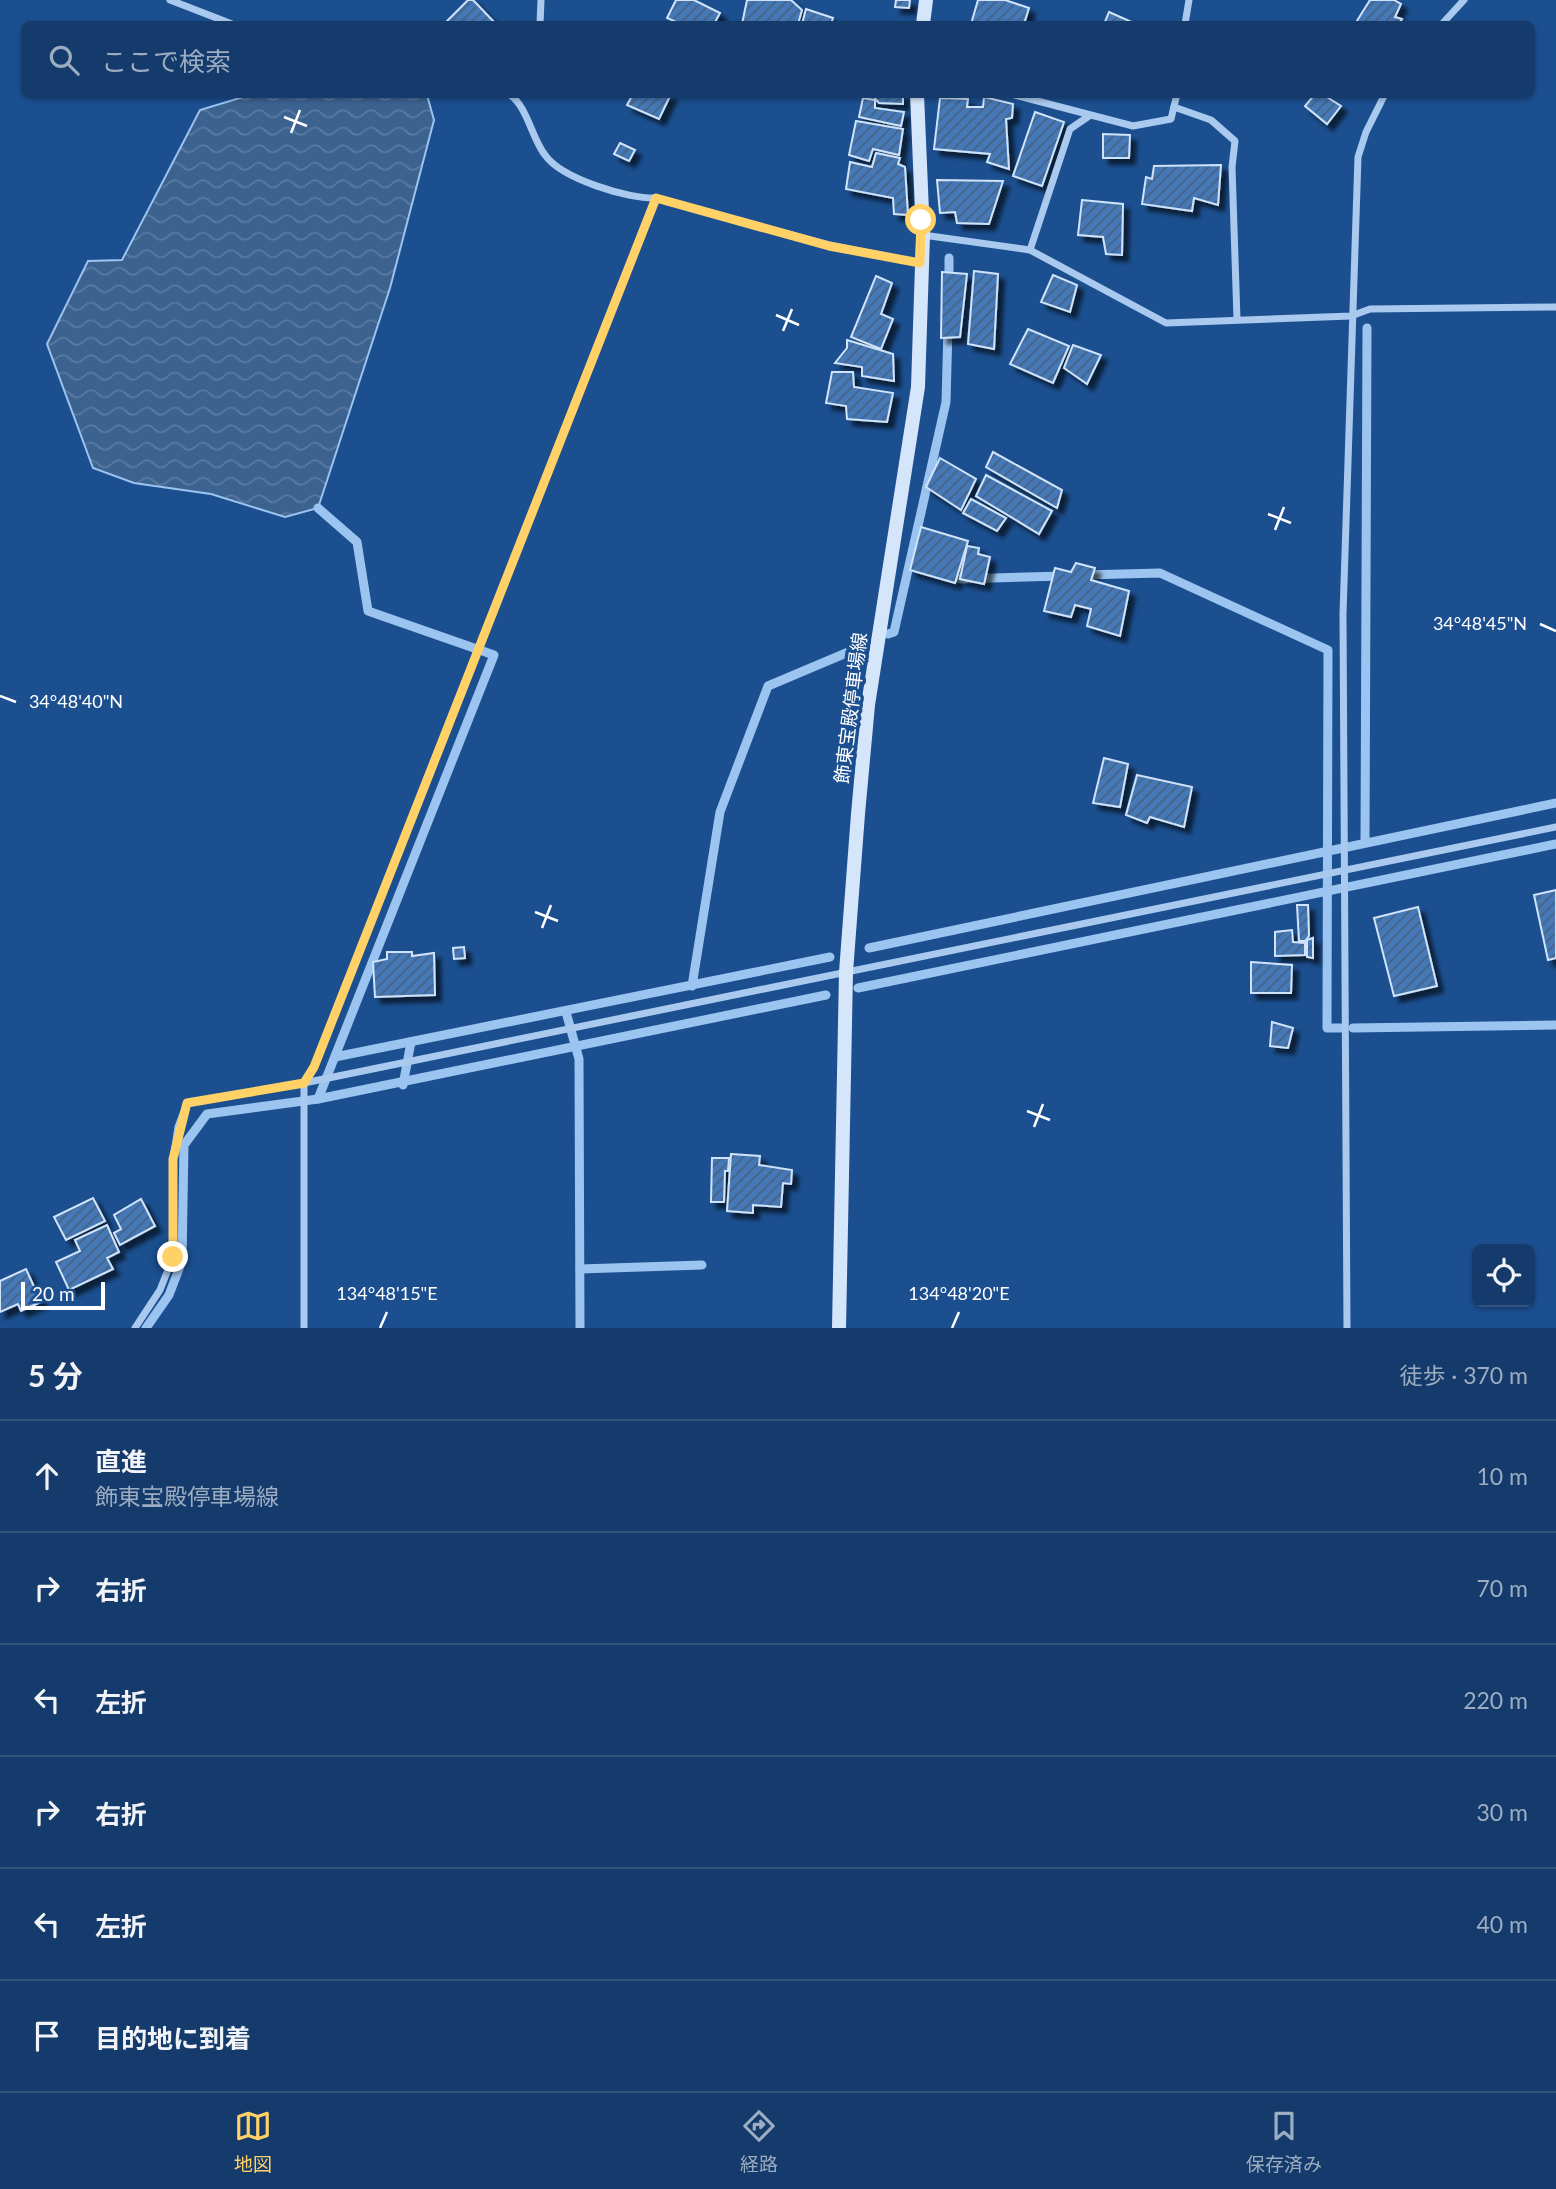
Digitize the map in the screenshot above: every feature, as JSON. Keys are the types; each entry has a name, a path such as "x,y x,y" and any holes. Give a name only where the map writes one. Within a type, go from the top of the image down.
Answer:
{"main road":[{"path":"923,21 926,0"},
{"name":"飾東宝殿停車場線","path":"839,1328 846,972 868,705 918,387 923,235 917,98"}],"street":[{"path":"170,0 224,21"},
{"path":"540,21 541,0"},
{"path":"1186,21 1189,0"},
{"path":"1445,21 1464,0"},
{"path":"519,98 545,156 564,172 638,199 656,198 829,246 920,263"},
{"path":"1025,98 1133,126 1171,118 1176,98"},
{"path":"1347,1328 1347,870 1343,614 1351,316 1358,157 1366,132 1383,98"},
{"path":"1174,107 1211,120 1235,141 1232,167 1237,319"},
{"path":"1030,250 1070,129 1089,116"},
{"path":"304,1328 304,1083 314,1067 656,198"},
{"path":"923,235 1030,250 1166,323 1351,316 1370,309 1556,307"},
{"path":"135,1328 160,1290 173,1257 173,1159 187,1103 304,1083 1556,827"}],"water":[{"path":"240,98 428,98 434,120 390,288 318,508 285,517 211,494 134,483 93,468 47,344 88,261 122,260 200,110"}],"building":[{"path":"468,0 473,0 493,21 447,21"},
{"path":"676,0 694,0 720,13 716,21 674,21 667,18"},
{"path":"747,0 791,0 802,10 799,21 743,21"},
{"path":"896,0 910,0 909,8 895,7"},
{"path":"978,0 1005,0 1029,8 1025,21 972,21"},
{"path":"1370,0 1394,0 1401,4 1395,17 1402,19 1401,21 1357,21"},
{"path":"806,9 833,18 832,21 803,21"},
{"path":"1109,12 1129,21 1105,21"},
{"path":"631,98 669,98 659,119 627,105"},
{"path":"863,98 875,100 875,108 904,112 901,126 859,117"},
{"path":"875,98 903,98 903,104 879,103"},
{"path":"940,98 968,99 967,107 983,107 984,98 1013,104 1012,118 1006,119 1009,169 987,162 990,154 934,149"},
{"path":"1312,98 1328,98 1341,106 1327,124 1305,106"},
{"path":"1035,112 1064,122 1042,186 1013,176"},
{"path":"856,121 903,129 899,155 873,149 869,161 849,155"},
{"path":"1103,134 1130,135 1129,158 1103,158"},
{"path":"620,143 635,150 629,161 614,154"},
{"path":"876,153 900,158 898,164 905,167 908,215 894,214 893,198 846,189 850,162 872,167"},
{"path":"1221,165 1218,205 1194,198 1192,211 1142,204 1146,177 1152,179 1154,166"},
{"path":"937,180 1003,181 989,224 957,223 955,212 940,213"},
{"path":"1082,200 1123,204 1122,255 1106,254 1103,237 1078,235"},
{"path":"974,271 998,274 994,349 968,344"},
{"path":"942,272 967,274 960,337 941,338"},
{"path":"1053,275 1077,285 1070,312 1041,302"},
{"path":"876,276 892,283 881,314 893,319 881,349 851,337"},
{"path":"1028,329 1069,346 1053,383 1010,364"},
{"path":"847,340 893,354 894,381 862,376 862,367 835,363 847,348"},
{"path":"1073,345 1101,355 1087,384 1064,368"},
{"path":"832,372 853,372 854,387 893,393 887,422 847,419 846,406 826,403"},
{"path":"993,452 1062,490 1057,508 986,467"},
{"path":"940,458 976,479 961,510 926,487"},
{"path":"986,475 1052,511 1039,534 976,496"},
{"path":"971,499 1006,518 997,531 963,513"},
{"path":"921,527 968,541 955,583 910,570"},
{"path":"967,546 979,548 978,554 990,557 984,584 960,579"},
{"path":"1076,563 1095,568 1091,580 1129,591 1120,636 1087,626 1091,609 1075,605 1071,617 1044,611 1055,568 1071,572"},
{"path":"1104,758 1128,764 1120,807 1093,803"},
{"path":"1137,775 1192,787 1184,827 1150,817 1147,823 1126,815"},
{"path":"1556,890 1556,958 1548,960 1534,895"},
{"path":"1297,905 1308,905 1309,936 1305,941 1299,941"},
{"path":"1418,907 1437,986 1394,996 1374,918"},
{"path":"1292,930 1293,942 1305,943 1305,955 1275,956 1275,932"},
{"path":"1313,938 1313,958 1307,957 1307,940"},
{"path":"464,947 465,958 454,959 453,948"},
{"path":"387,952 412,952 412,956 434,953 435,995 375,997 373,962 387,959"},
{"path":"1251,962 1292,965 1291,993 1251,993"},
{"path":"1272,1022 1293,1028 1288,1048 1270,1046"},
{"path":"731,1154 760,1156 759,1165 792,1170 791,1184 783,1183 781,1207 753,1205 753,1213 727,1211"},
{"path":"712,1158 729,1158 728,1171 725,1171 724,1202 711,1202"},
{"path":"93,1198 105,1221 66,1240 54,1217"},
{"path":"141,1199 155,1226 120,1245 114,1233 121,1229 114,1215"},
{"path":"107,1225 119,1252 107,1258 113,1269 69,1290 56,1262 80,1251 75,1240"},
{"path":"26,1269 41,1302 21,1311 18,1304 0,1312 0,1281"}],"waterway":[{"path":"949,258 949,282"},
{"path":"888,634 894,632 946,402 948,328"},
{"path":"1365,842 1367,328"},
{"path":"318,508 357,542 368,611 494,655 318,1099 826,995"},
{"path":"950,572 960,579 1063,576"},
{"path":"1084,575 1160,573 1328,650 1327,1028 1341,1028"},
{"path":"692,986 720,812 768,686 858,648"},
{"path":"869,948 1556,803"},
{"path":"858,988 1556,844"},
{"path":"335,1057 830,957"},
{"path":"566,1012 579,1059 580,1328"},
{"path":"1353,1028 1556,1025"},
{"path":"403,1085 411,1042"},
{"path":"146,1328 169,1295 182,1261 184,1145 207,1114 318,1099"},
{"path":"580,1269 702,1265"}],"route":[{"path":"173,1257 173,1159 178,1127 187,1103 304,1083 314,1067 656,198 829,246 920,263 923,235 921,220"}]}
